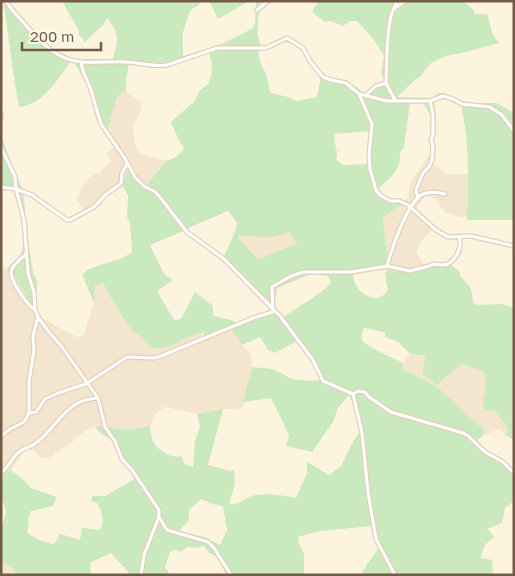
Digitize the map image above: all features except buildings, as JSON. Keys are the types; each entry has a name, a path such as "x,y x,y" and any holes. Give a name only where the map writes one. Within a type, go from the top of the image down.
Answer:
{"street":[{"path":"6,1 13,12 45,47 81,62 124,62 159,66 217,48 266,48 287,38 302,48 323,76 346,83 359,94 387,101 430,101 443,96 462,104 490,106 502,115 514,131"},
{"path":"258,10 268,1"},
{"path":"395,8 397,1"},
{"path":"395,100 386,83 387,48 391,13 404,1"},
{"path":"81,62 101,124 135,177 145,187 154,191 162,198 187,232 224,260 280,316 313,360 322,381 353,394 362,391 391,412 463,433 514,473"},
{"path":"366,96 376,86 386,83"},
{"path":"359,94 372,124 369,155 370,169 376,190 380,196 390,201 399,201 408,205 448,237 471,236 514,246"},
{"path":"418,199 416,190 423,173 429,167 432,160 433,146 431,140 434,114 430,101"},
{"path":"1,147 15,177 24,220 28,273 34,292 35,310 38,317 98,398 105,427 115,441 122,459 132,470 159,510 159,517 144,555 141,575"},
{"path":"1,188 16,189 32,195 61,216 70,220 94,207 118,185 128,164"},
{"path":"388,266 394,241 418,199 427,192 445,194"},
{"path":"29,413 36,412 45,399 86,384 127,357 154,358 161,356 256,316 273,312 272,287 291,276 304,272 351,272 388,266 410,271 433,264 441,266 448,264 460,251 459,237"},
{"path":"26,254 12,268 11,277 26,301 35,310"},
{"path":"1,436 24,422 29,413 29,381 34,350 33,336 38,317"},
{"path":"353,394 362,433 368,492 376,539 395,575"},
{"path":"1,473 9,466 18,453 37,442 66,411 91,398 98,398"},
{"path":"159,517 168,530 208,542 231,575"}],"shaded area":[{"path":"126,91 141,103 140,114 133,124 135,145 139,153 166,161 144,188 134,178 107,195 102,205 90,211 84,209 77,200 82,186 95,173 99,175 101,170 112,162 107,154 114,146 106,135 117,97"},
{"path":"427,159 447,174 468,174 467,217 444,212 436,199 426,196 417,206 417,209 432,224 433,229 424,238 416,252 426,268 407,273 387,269 383,218 403,204 408,197 411,181"},
{"path":"289,232 298,244 258,259 239,239 238,234 252,238"},
{"path":"1,267 7,268 15,277 31,304 37,305 42,318 77,337 84,335 94,303 95,286 103,282 121,315 170,347 186,338 204,332 204,336 223,330 236,323 232,330 251,355 252,367 243,406 238,409 223,409 197,414 165,407 155,414 150,426 127,430 95,426 85,430 71,443 49,458 41,458 32,449 24,451 11,470 4,473 1,485"},
{"path":"410,354 461,364 485,372 485,406 483,408 484,410 494,410 506,425 506,434 500,429 484,435 483,429 436,386 404,370 402,366 406,360 405,358"},
{"path":"1,561 12,568 17,575 1,575"}],"green space":[{"path":"3,1 9,1 15,12 29,25 46,46 74,59 113,59 117,37 114,28 107,18 103,25 85,42 79,35 78,29 62,1 202,1 198,6 190,10 183,32 183,56 219,45 252,29 255,24 256,1 259,1 260,5 264,1 270,1 259,10 258,33 261,46 272,45 286,36 294,39 304,47 323,73 333,79 349,83 363,94 385,81 381,74 384,56 374,40 357,21 350,21 343,26 331,21 325,22 313,13 313,8 317,1 463,1 473,9 475,14 487,14 493,35 499,43 445,56 431,63 420,77 397,97 432,98 438,93 443,93 459,101 497,103 514,113 514,220 467,220 468,163 464,120 461,106 446,99 434,101 436,116 433,164 427,159 431,154 432,118 423,103 410,103 404,148 400,152 399,164 394,173 377,190 392,200 404,201 403,204 383,218 387,269 416,272 426,268 425,265 435,262 446,262 456,254 459,240 446,239 436,231 432,224 450,236 467,234 514,244 514,248 477,239 461,238 462,252 451,265 460,272 460,276 471,288 473,302 477,305 502,304 514,308 514,440 504,434 507,434 506,425 494,410 484,410 485,372 461,364 437,385 423,374 425,356 410,354 398,342 385,337 385,332 364,328 362,340 375,349 404,363 402,366 404,370 436,386 483,429 484,435 477,440 485,450 498,456 514,471 514,501 505,508 502,523 487,529 495,537 485,546 481,558 492,560 493,575 362,575 378,549 371,526 321,531 298,537 304,554 304,575 226,575 218,557 209,553 204,546 197,548 187,547 181,552 175,550 170,552 165,567 173,575 131,575 111,553 90,563 91,575 17,575 12,568 1,561 1,530 6,512 3,502 1,503 1,485 4,473 11,470 31,488 57,497 53,506 31,511 27,533 39,540 54,544 60,534 80,540 82,528 100,530 103,520 97,503 91,501 92,496 105,496 136,478 121,458 111,440 99,432 95,426 127,430 150,426 152,439 160,450 169,455 182,456 184,464 193,467 195,440 200,427 197,414 223,409 208,465 230,471 234,470 235,484 229,504 239,503 251,496 260,494 296,498 307,473 307,462 329,475 342,465 353,441 360,431 357,413 349,395 338,408 333,422 312,452 286,446 289,435 271,398 243,402 252,367 273,369 292,379 320,380 309,356 297,341 275,353 268,350 260,337 242,345 232,330 235,323 204,337 204,332 186,338 170,347 154,349 131,329 103,283 95,286 94,303 82,274 94,267 120,259 132,252 130,223 127,217 128,196 122,184 128,171 144,188 166,161 176,157 184,149 171,122 195,101 200,90 208,84 211,77 212,63 209,53 165,68 151,68 129,64 126,91 117,97 106,135 95,116 88,86 71,61 43,96 28,105 19,107","holes":["284,42 295,46 305,55 320,77 317,97 297,101 271,93 258,50 270,49","370,131 368,164 343,165 336,160 337,154 335,134","228,211 237,222 224,257 186,229","183,231 223,261 271,311 236,323 213,316 213,306 195,292 181,319 174,320 157,291 173,280 165,275 150,245","289,232 297,244 258,259 239,239 238,235 276,236","384,268 387,269 385,274 388,290 378,298 372,298 362,292 357,287 353,275","311,274 328,276 331,283 320,293 283,317 276,307 277,288","201,499 223,506 227,530 220,545 204,537 181,532 180,530 189,520 189,510"]},
{"path":"209,1 249,1 218,19"},
{"path":"1,136 23,189 28,241 33,273 37,280 37,305 31,304 15,277 7,268 21,254 23,224 15,192 1,189"}]}
